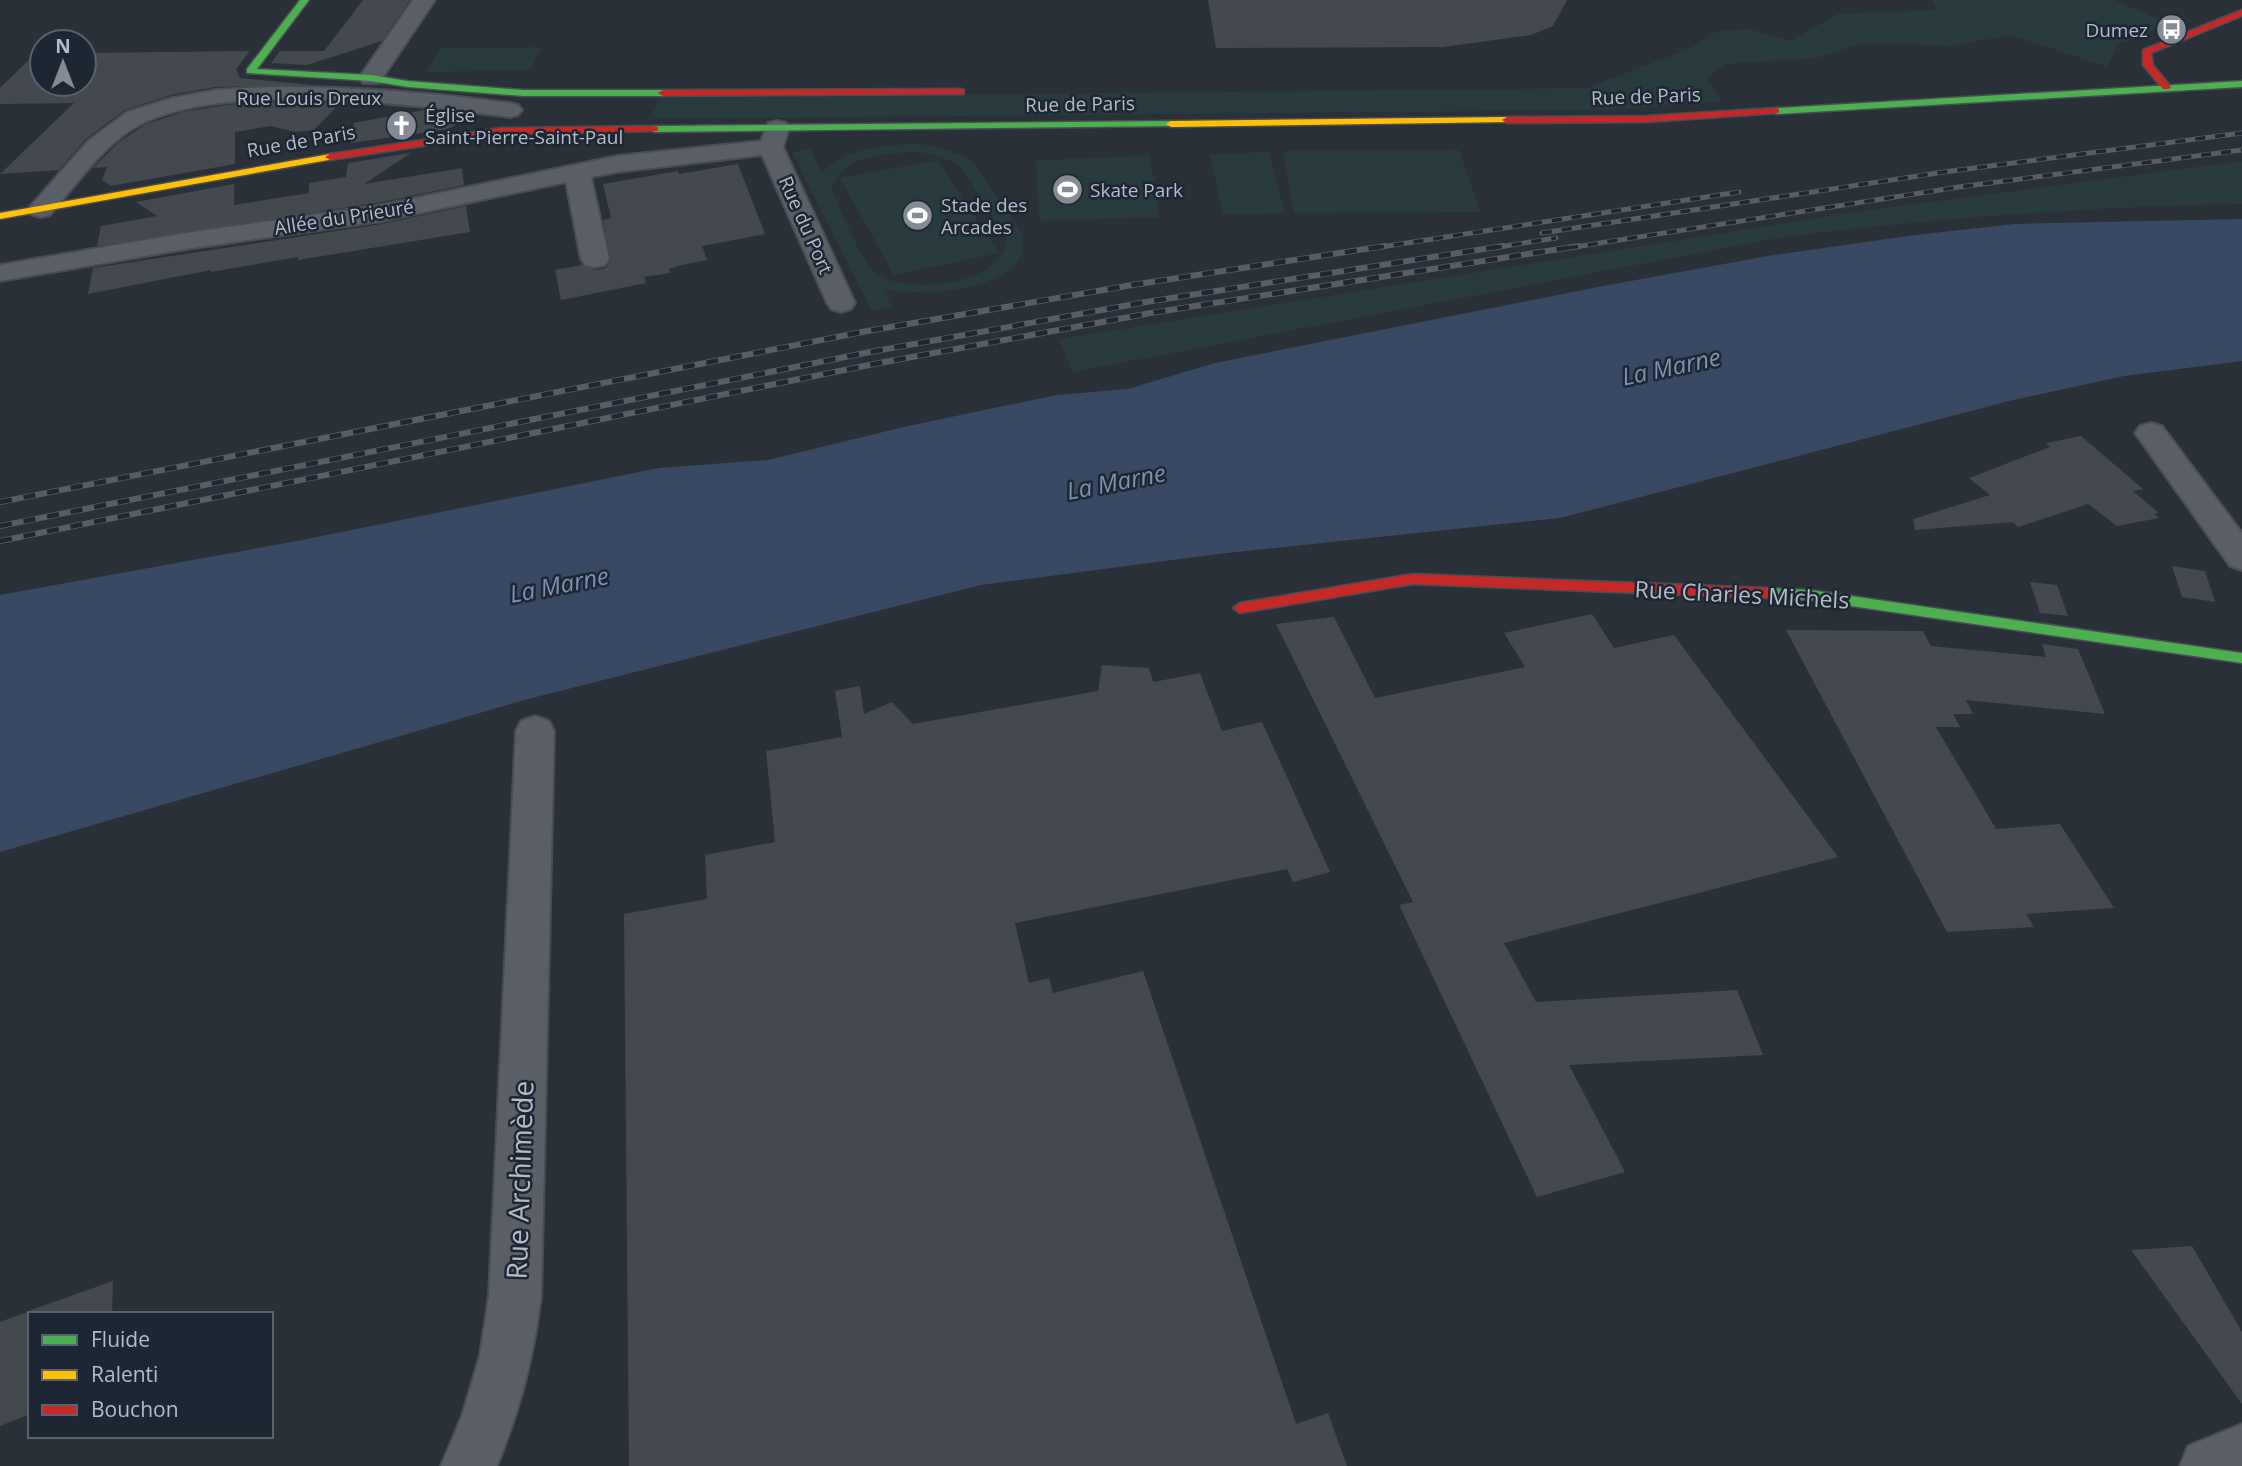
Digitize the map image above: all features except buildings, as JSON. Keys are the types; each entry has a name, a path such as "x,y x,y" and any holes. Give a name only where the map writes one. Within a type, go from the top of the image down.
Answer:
{"main road":[{"path":"305,0 250,71 371,78 408,84 511,111 961,92"},
{"path":"2166,87 2148,65 2146,51 2242,13"},
{"name":"Rue de Paris","path":"0,216 356,152 511,111 774,138 1646,119 2242,84"},
{"name":"Rue Charles Michels","path":"1240,608 1413,579 1810,594 2242,658"}],"street":[{"path":"371,78 424,0"},
{"name":"Rue Louis Dreux","path":"41,209 113,131 136,117 197,100 278,94 442,102 511,111"},
{"path":"687,155 697,129"},
{"name":"Allée du Prieuré","path":"0,273 186,240 383,213 577,172 687,155 715,155 774,138"},
{"name":"Rue du Port","path":"774,138 841,303"},
{"path":"577,172 595,259"},
{"path":"2151,433 2242,558"},
{"name":"Rue Archimède","path":"470,1466 489,1418 507,1356 515,1296 535,731"},
{"path":"2208,1466 2242,1452"}],"green space":[{"path":"1932,0 2114,0 2171,24 2118,44 2107,67 2010,35 1952,46 1863,43 1818,58 1726,64 1706,78 1722,102 1601,110 649,119 661,98 1587,88 1693,47 1717,31 1750,29 1790,41 1838,14 1937,10"},
{"path":"542,47 530,70 426,72 441,48"},
{"path":"916,144 936,146 966,157 975,164 1022,234 1022,254 1011,269 994,279 971,287 922,292 883,289 892,307 872,311 792,152 810,149 822,173 842,158 854,153 878,147","holes":["916,152 934,155 961,168 1007,239 1001,255 988,268 947,283 924,285 902,283 883,277 865,260 832,190 836,179 853,163 878,155"]},
{"path":"1459,150 1480,212 1294,213 1283,151"},
{"path":"1269,152 1285,213 1223,215 1210,154"},
{"path":"1150,156 1160,217 1039,221 1036,160"},
{"name":"Stade des Arcades","path":"938,160 999,253 894,275 840,178"},
{"path":"2242,161 2242,204 2009,215 1778,238 1073,372 1059,339 1868,210"}],"water":[{"name":"La Marne","path":"2242,219 2242,361 2124,376 2013,400 1560,518 1218,554 981,585 528,699 0,852 0,595 297,541 659,468 768,460 908,426 1057,395 1128,389 1215,363 1768,256 2014,224"}],"railway":[{"path":"1542,233 1944,172 2242,133"},
{"path":"1568,248 1959,187 2242,150"},
{"path":"1374,248 1739,192"},
{"path":"1492,248 1556,238"},
{"path":"0,502 862,332 1132,285 1385,246"},
{"path":"0,526 870,352 1146,302 1503,246"},
{"path":"0,541 874,364 1151,313 1579,246"}],"traffic: fast":[{"path":"305,0 250,71 371,78 408,84 524,93 663,93"},
{"path":"1776,111 2242,84"},
{"path":"654,129 1171,124"},
{"path":"1767,593 1810,595 2242,658"}],"traffic: slow":[{"path":"1171,124 1507,120"},
{"path":"0,216 330,157"}],"traffic: jam":[{"path":"2166,87 2148,65 2146,52 2242,13"},
{"path":"663,93 961,92"},
{"path":"1507,120 1646,119 1776,111"},
{"path":"330,157 501,131 654,129"},
{"path":"1240,608 1413,579 1767,593"}],"place":[{"name":"Dumez","path":"2171,30"},
{"name":"Église Saint-Pierre-Saint-Paul","path":"402,126"},
{"name":"Skate Park","path":"1067,190"},
{"name":"Stade des Arcades","path":"918,216"}]}
